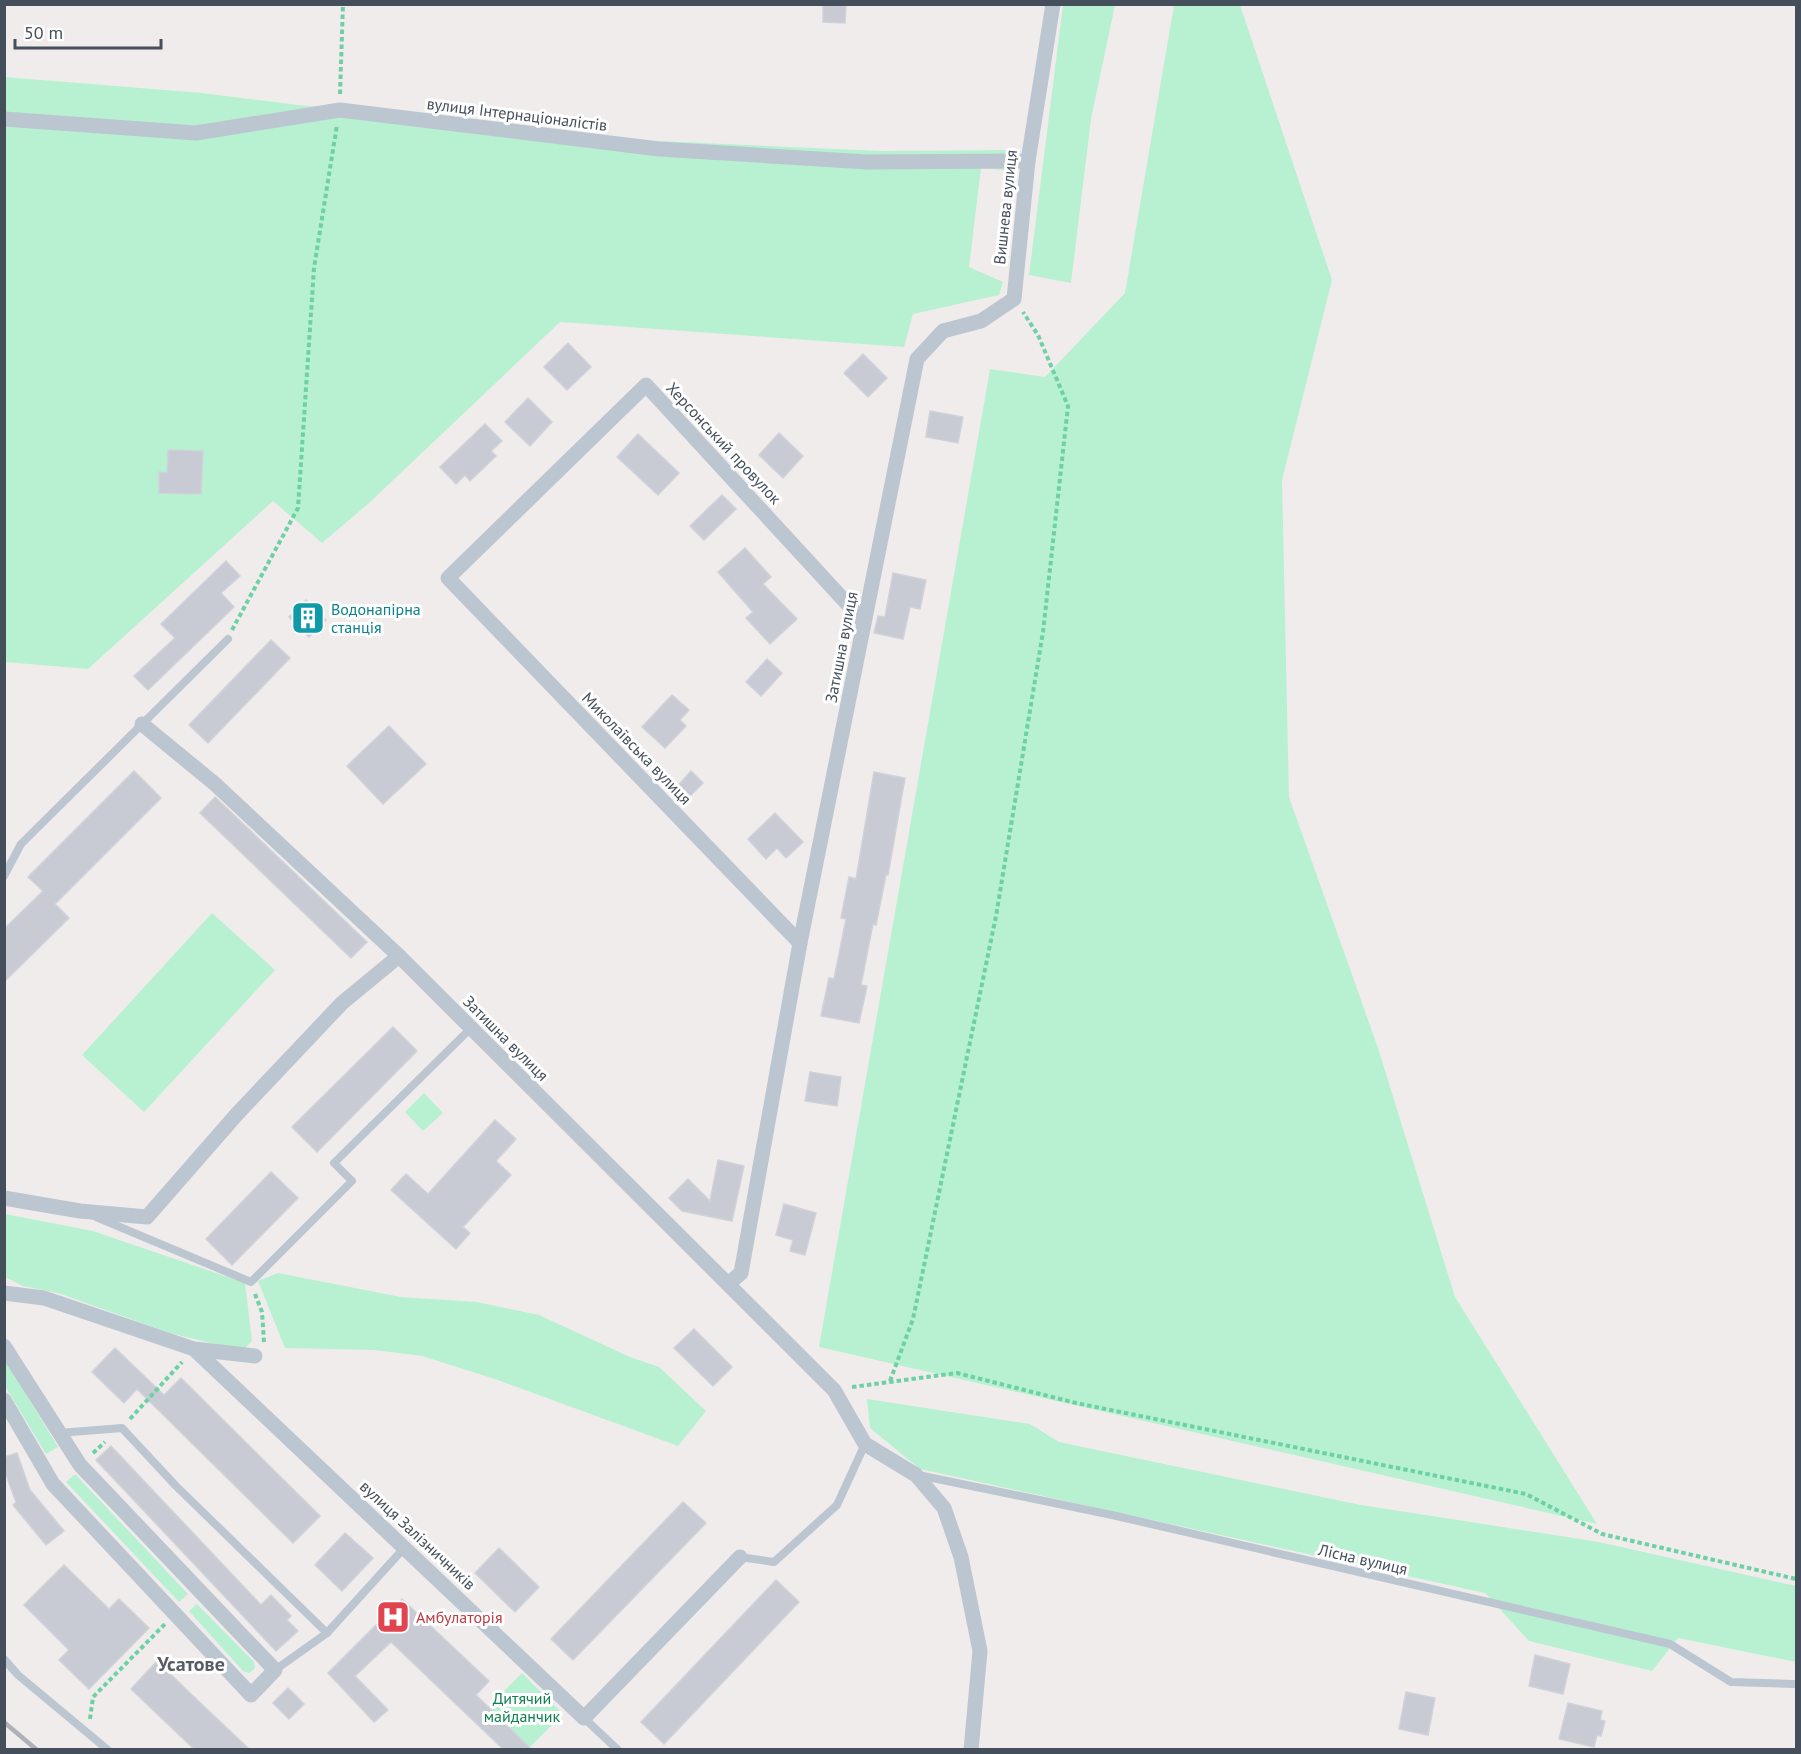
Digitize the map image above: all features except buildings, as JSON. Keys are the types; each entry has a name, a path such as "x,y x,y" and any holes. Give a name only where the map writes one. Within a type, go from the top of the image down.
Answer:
{"street":[{"name":"Вишнева вулиця","path":"1014,299 1028,161 1053,4"},
{"name":"вулиця Інтернаціоналістів","path":"4,119 196,134 340,110 659,150 867,162 1028,161"},
{"name":"Затишна вулиця","path":"728,1284 741,1273 800,942 917,359 943,331 981,321 1014,299"},
{"name":"Херсонський провулок","path":"448,578 646,386 864,622"},
{"name":"Миколаївська вулиця","path":"448,578 800,942"},
{"name":"Затишна вулиця","path":"142,724 214,784 399,956 834,1390 865,1444"},
{"path":"4,1198 80,1211 147,1217 237,1114 342,1003 399,956"},
{"path":"4,1293 44,1298 194,1349 255,1356"},
{"path":"4,1346 80,1465 275,1670 251,1695 53,1484 4,1400"},
{"name":"вулиця Залізничників","path":"194,1349 584,1718"},
{"path":"865,1444 916,1474 944,1508 961,1557 981,1651 971,1749"},
{"path":"584,1718 740,1557"}],"lane":[{"path":"4,876 21,844 228,639"},
{"path":"80,1211 251,1282 352,1181 334,1163 470,1029"},
{"path":"59,1433 122,1428 176,1486 327,1633"},
{"path":"740,1557 774,1562 837,1505 865,1444"},
{"name":"Лісна вулиця","path":"916,1474 1112,1515 1670,1644 1731,1682 1797,1684"},
{"path":"275,1670 327,1633 405,1547"},
{"path":"4,1659 18,1675 108,1749"},
{"path":"584,1718 618,1749"}],"path":[{"path":"228,639 298,508 314,268 340,110 343,4"},
{"path":"891,1381 913,1319 996,916 1044,620 1068,406 1038,335 1014,299"},
{"path":"251,1282 262,1312 263,1324 264,1346 255,1356"},
{"path":"122,1428 194,1349"},
{"path":"834,1390 957,1373 1076,1402 1526,1494 1602,1534 1797,1579"},
{"path":"93,1697 176,1613"}],"green space":[{"path":"1063,5 1115,5 1091,119 1071,283 1029,275"},
{"path":"1174,5 1240,5 1332,280 1282,480 1289,797 1378,1048 1455,1297 1597,1524 819,1347 990,369 1045,377 1125,293"},
{"path":"4,77 202,93 340,110 637,140 880,151 1018,150 1015,171 981,168 969,267 1003,282 999,295 913,314 904,347 560,322 369,503 322,543 273,501 88,669 5,662"},
{"path":"212,913 275,970 144,1112 82,1055"},
{"path":"424,1093 443,1113 423,1131 405,1112"},
{"path":"5,1214 93,1231 245,1283 252,1341 242,1351 170,1333 58,1293 23,1286 5,1277"},
{"path":"278,1273 401,1297 477,1302 539,1315 630,1357 659,1367 706,1411 678,1446 495,1379 422,1356 374,1350 285,1348 258,1281"},
{"path":"5,1360 58,1447 46,1454 5,1386"},
{"path":"867,1399 1030,1424 1059,1442 1361,1505 1599,1542 1796,1586 1796,1662 1678,1638 1652,1671 1529,1641 1485,1593 920,1469 870,1428"},
{"path":"75,1474 188,1594 179,1602 66,1482"},
{"path":"197,1604 254,1662 255,1668 249,1673 243,1671 189,1611"},
{"name":"Дитячий майданчик","path":"522,1673 563,1714 529,1748 488,1707"}],"railway":[{"path":"5,1723 37,1750"}],"place":[{"name":"Водонапірна станція","path":"308,618"},
{"name":"Амбулаторія","path":"393,1617"}],"district":[{"name":"Усатове","path":"191,1664"}]}
